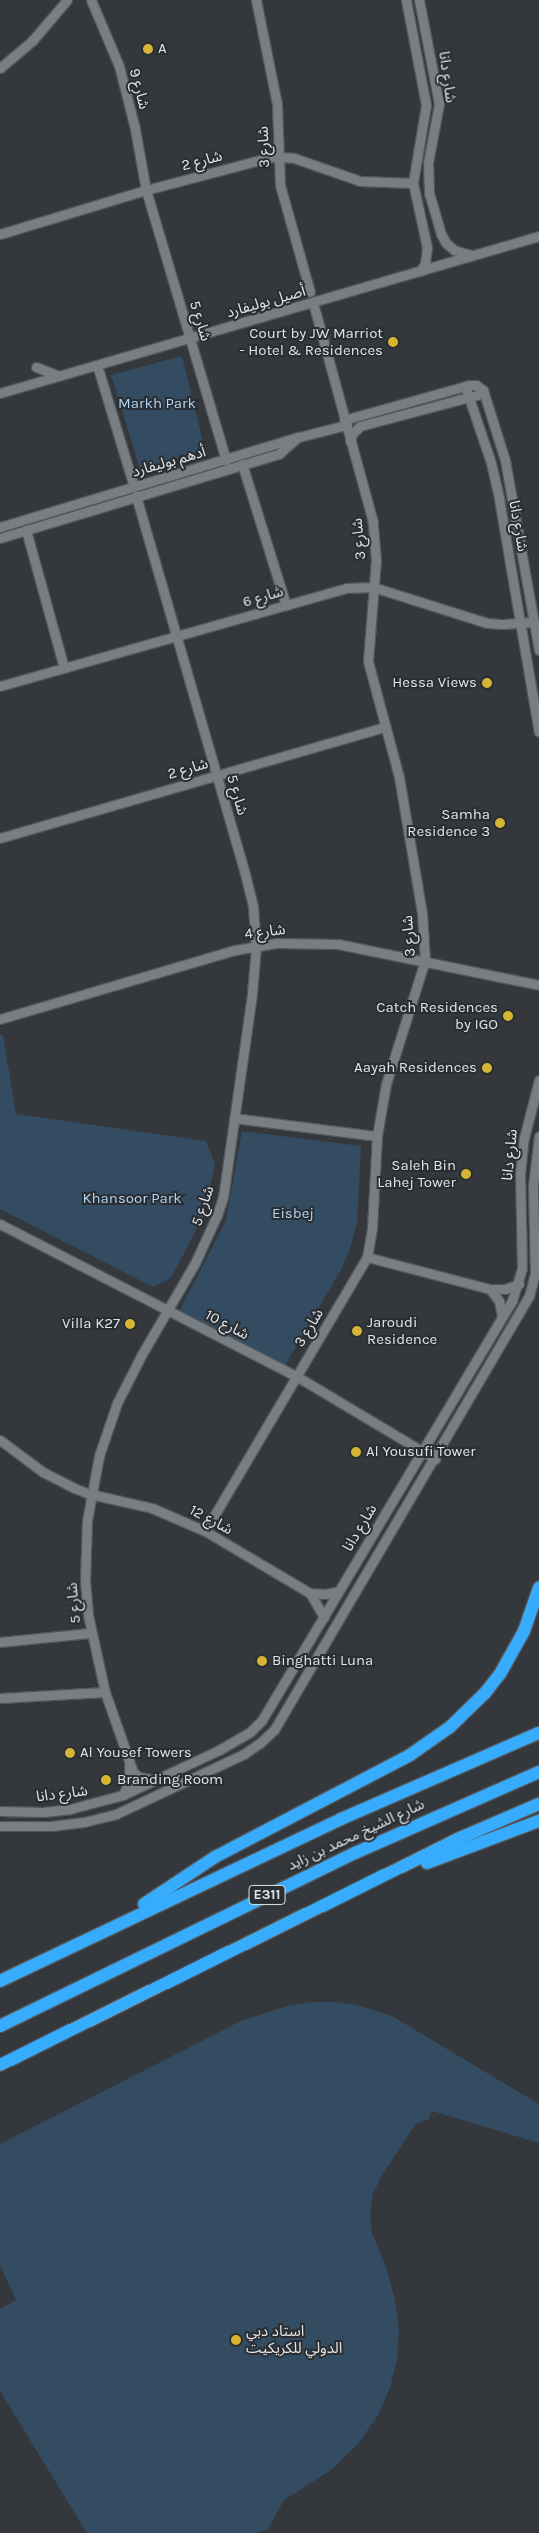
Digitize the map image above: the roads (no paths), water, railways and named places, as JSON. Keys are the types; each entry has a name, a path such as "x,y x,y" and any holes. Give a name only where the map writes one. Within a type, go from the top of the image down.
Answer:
{"highway":[{"path":"116,1924 215,1857 410,1755 450,1728 480,1699 500,1674 524,1632 539,1588"},
{"name":"شارع الشيخ محمد بن زايد","path":"0,1981 116,1924 341,1819 539,1733"},
{"name":"شارع الشيخ محمد بن زايد","path":"0,2026 355,1853 539,1772"},
{"path":"0,2065 373,1883 473,1832 539,1804"},
{"path":"373,1883 539,1821"}],"street":[{"path":"0,68 32,41 67,0"},
{"name":"شارع 9","path":"91,0 121,74 135,129 146,190"},
{"name":"شارع 3","path":"256,0 277,104 278,157 284,200 310,292"},
{"name":"شارع دانا","path":"406,0 426,105 413,183 427,247 427,256 420,271"},
{"name":"شارع دانا","path":"419,0 439,104 428,164 430,193 441,234 446,243 454,250 474,255"},
{"name":"شارع 2","path":"0,234 146,190 278,157 294,158 360,181 413,183"},
{"name":"شارع 5","path":"146,190 226,460"},
{"name":"أصيل بوليفارد","path":"0,393 539,236"},
{"name":"شارع 3","path":"205,1531 366,1257 372,1228 377,1136 386,1084 425,960 422,913 399,777 368,662 372,587 376,560 373,522 313,303"},
{"name":"شارع 5","path":"97,365 249,888 256,947 252,994 226,1178 217,1215 195,1263 142,1354 117,1403 99,1456 90,1494 85,1550 90,1633 105,1692 129,1764 129,1781 123,1795"},
{"path":"36,367 59,376"},
{"path":"465,386 476,385 484,393"},
{"name":"شارع دانا","path":"465,386 491,463 499,498 539,732"},
{"name":"أدهم بوليفارد","path":"0,527 76,504 135,492 188,471 465,386"},
{"path":"350,441 352,434 360,426 484,393"},
{"name":"شارع دانا","path":"484,393 505,460 539,650"},
{"path":"0,538 93,510 135,492 172,485 279,454 298,437"},
{"path":"242,464 286,605"},
{"path":"172,485 188,471"},
{"path":"76,504 93,510"},
{"path":"26,530 64,668"},
{"name":"شارع 6","path":"0,686 177,637 335,590 372,587 471,620 503,624 534,622"},
{"name":"شارع 2","path":"0,838 385,727"},
{"name":"شارع 4","path":"0,1018 235,950 277,943 331,944 425,960 539,985"},
{"name":"شارع دانا","path":"0,1811 43,1812 70,1809 123,1795 219,1750 250,1732 272,1706 512,1301 519,1284 522,1268 520,1174 524,1138 539,1080"},
{"path":"234,1118 377,1136"},
{"name":"شارع دانا","path":"0,1826 51,1826 84,1822 116,1814 238,1757 260,1743 274,1730 530,1296 535,1274 532,1193 539,1136"},
{"name":"شارع 10","path":"0,1224 296,1376 422,1450 435,1460"},
{"path":"366,1257 490,1288 505,1289 519,1284"},
{"path":"490,1288 499,1301 502,1316"},
{"name":"شارع 12","path":"0,1440 43,1472 90,1494 152,1508 205,1531 310,1593 324,1617"},
{"path":"310,1593 324,1594 339,1591"},
{"path":"0,1642 90,1633"},
{"path":"0,1698 105,1692"},
{"path":"129,1764 139,1777 154,1780"}],"place":[{"name":"A","path":"148,49"},
{"name":"Court by JW Marriot - Hotel & Residences","path":"393,342"},
{"name":"Hessa Views","path":"487,683"},
{"name":"Samha Residence 3","path":"500,823"},
{"name":"Catch Residences by IGO","path":"508,1016"},
{"name":"Aayah Residences","path":"487,1068"},
{"name":"Saleh Bin Lahej Tower","path":"466,1174"},
{"name":"Villa K27","path":"130,1324"},
{"name":"Jaroudi Residence","path":"357,1331"},
{"name":"Al Yousufi Tower","path":"356,1452"},
{"name":"Binghatti Luna","path":"262,1661"},
{"name":"Al Yousef Towers","path":"70,1753"},
{"name":"Branding Room","path":"106,1780"},
{"name":"استاد دبي الدولي للكريكيت","path":"236,2340"}],"park label":[{"name":"Markh Park","path":"157,404"},
{"name":"Khansoor Park","path":"132,1199"},
{"name":"Eisbej","path":"293,1214"}]}
